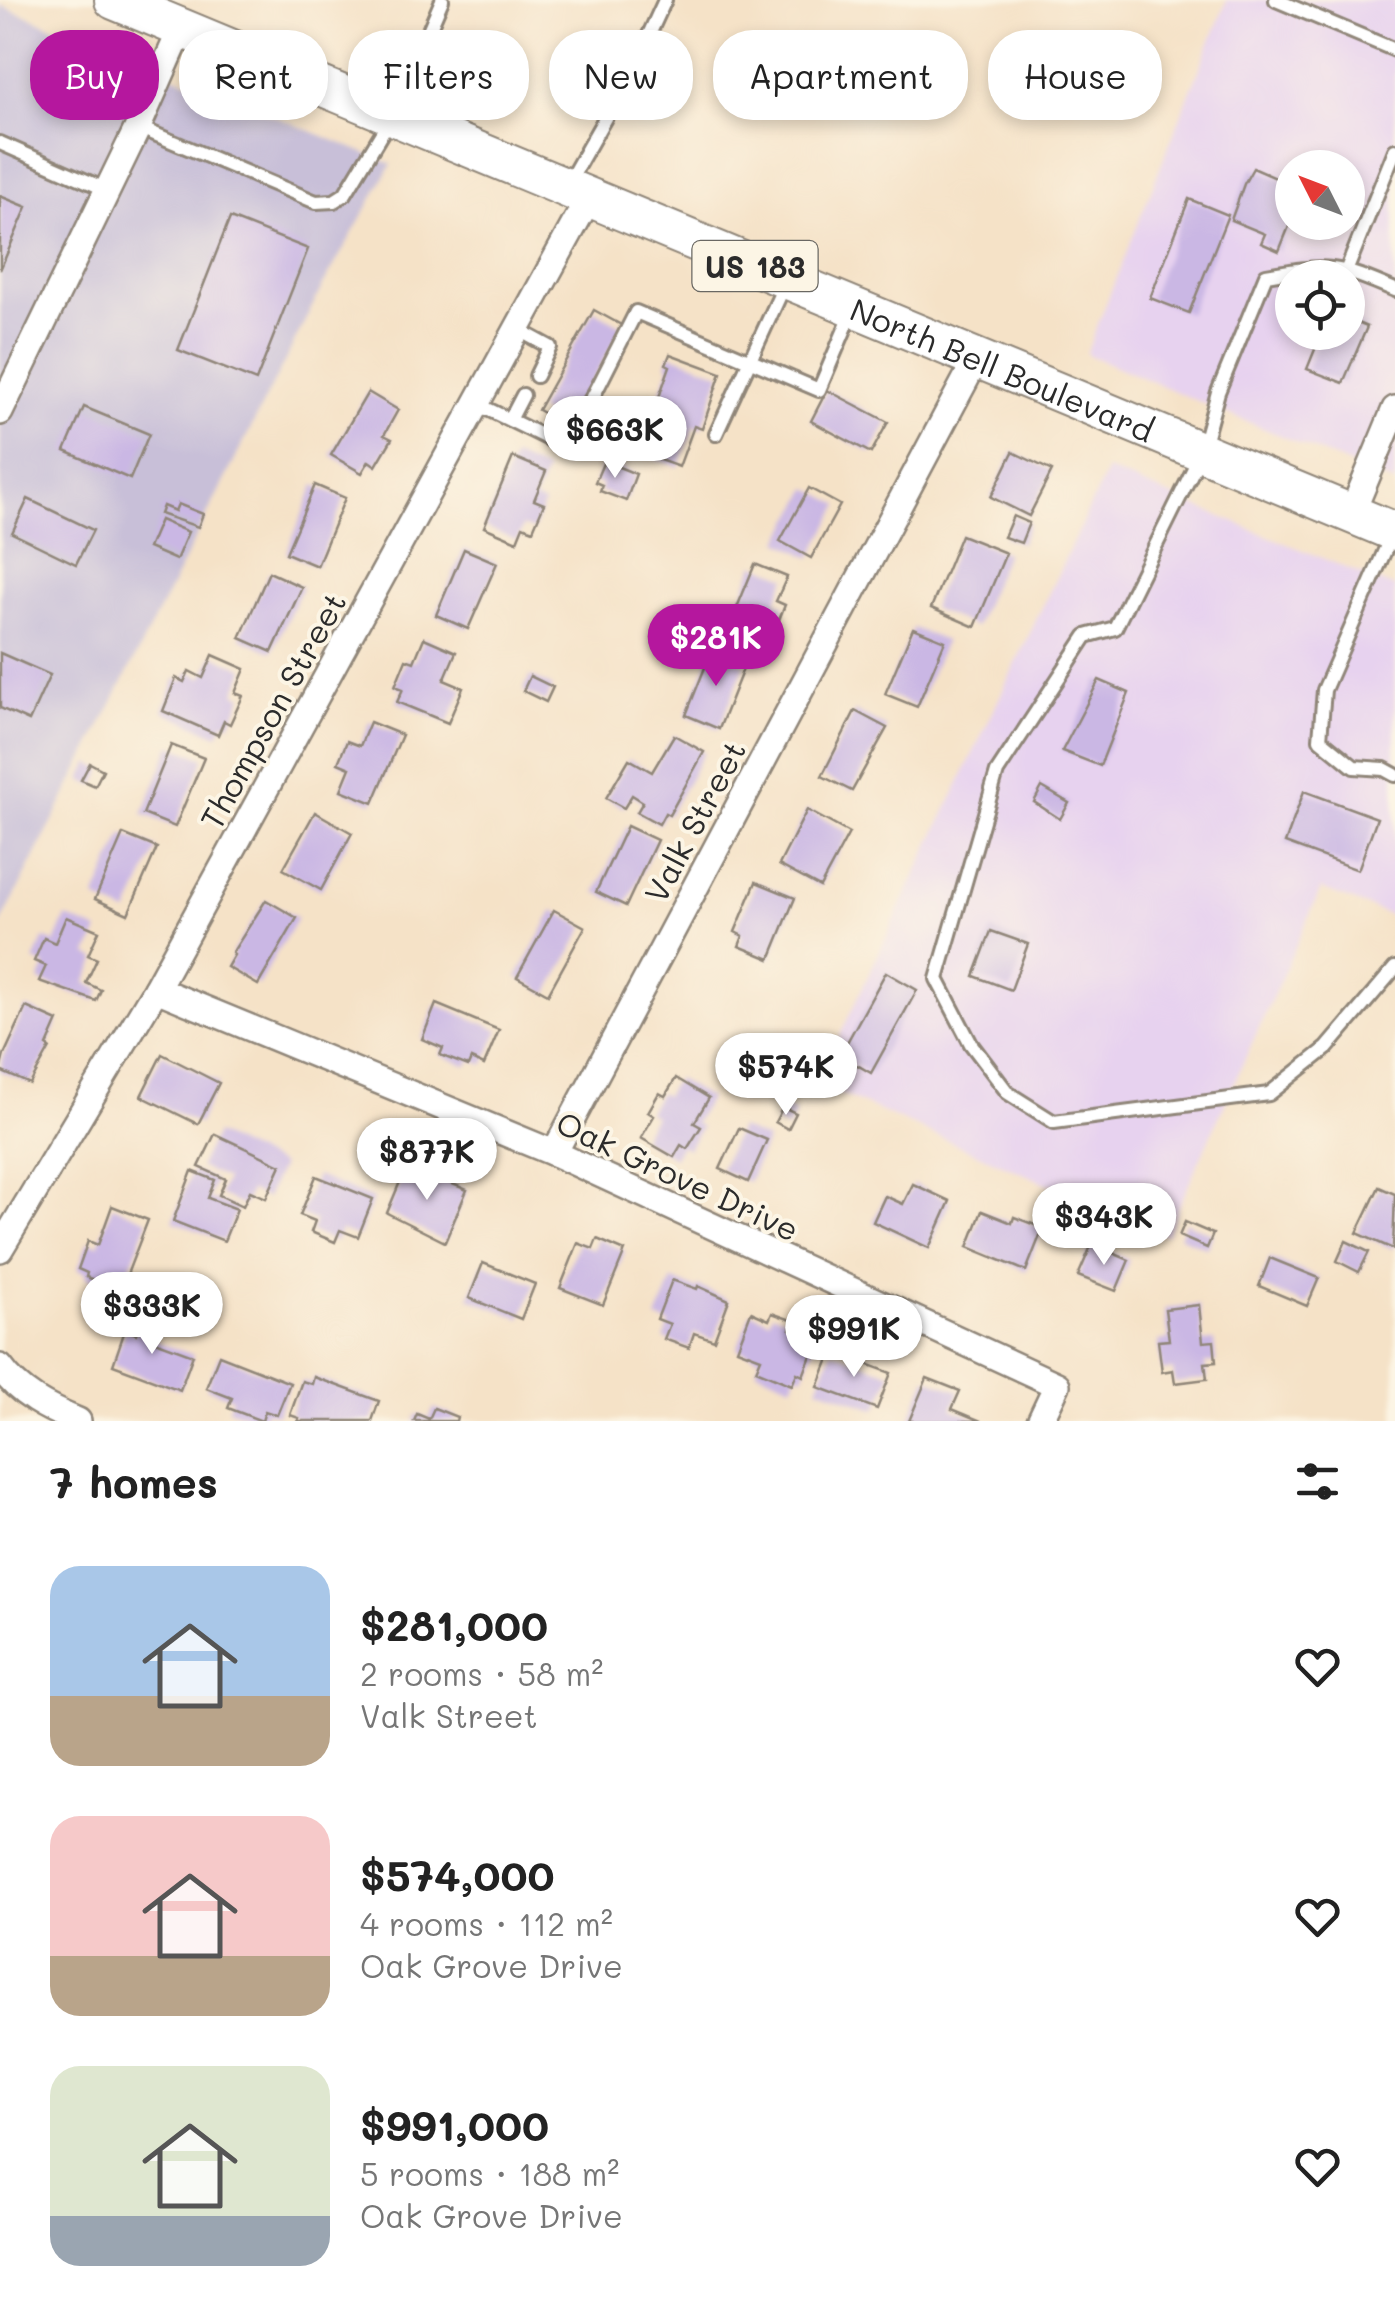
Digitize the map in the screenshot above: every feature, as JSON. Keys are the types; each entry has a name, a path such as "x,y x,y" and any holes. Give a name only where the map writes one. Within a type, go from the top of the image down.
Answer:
{"main road":[{"name":"North Bell Boulevard","path":"114,0 348,98"},
{"name":"North Bell Boulevard","path":"402,120 1394,532"}],"street":[{"path":"0,412 182,28"},
{"name":"Thompson Street","path":"0,1249 7,1223 156,989 477,404 517,329 578,191"},
{"name":"Valk Street","path":"554,1153 976,360"},
{"path":"1351,515 1395,409"},
{"name":"Oak Grove Drive","path":"156,989 554,1153 1057,1385 1040,1421"},
{"path":"0,1367 10,1381 46,1408 78,1421"}],"lane":[{"path":"429,30 442,0"},
{"path":"578,191 664,0"},
{"path":"1276,0 1395,50"},
{"path":"138,127 316,202 334,202 345,194 390,120"},
{"path":"0,144 107,190"},
{"path":"1350,260 1395,150"},
{"path":"1275,274 1266,276 1218,392 1201,454 1115,628 1086,636 997,772 937,979 972,1044 1008,1093 1054,1122 1269,1094 1328,1048 1395,968"},
{"path":"1365,277 1395,290"},
{"path":"716,434 787,280"},
{"path":"477,404 568,448 636,312 819,390 854,308"},
{"path":"517,329 550,347 536,376"},
{"path":"510,420 524,395"},
{"path":"1394,532 1324,690 1320,739 1354,767 1384,769 1395,775"}],"shaded area":[{"path":"1227,0 1395,0 1395,484 1086,354"},
{"path":"0,5 62,30 30,30 30,120 159,120 159,69 179,78 179,120 284,120 392,164 321,289 0,926"},
{"path":"1107,470 1395,588 1395,917 1321,889 1166,1235 817,1084"}],"building":[{"path":"1253,168 1275,178 1275,240 1283,240 1279,251 1261,243 1265,234 1231,220"},
{"path":"0,196 27,207 0,270"},
{"path":"1189,199 1228,215 1189,313 1150,298"},
{"path":"230,218 308,249 256,381 178,350"},
{"path":"594,310 623,326 567,426 538,410"},
{"path":"1315,350 1357,350 1343,383 1307,369"},
{"path":"670,354 721,373 702,429 694,426 679,467 651,457 666,416 654,411 670,366 666,364"},
{"path":"827,390 888,422 871,453 811,421"},
{"path":"368,392 398,410 384,435 392,439 376,466 369,461 362,473 331,455"},
{"path":"84,407 149,434 130,479 65,451"},
{"path":"1013,452 1052,471 1029,516 991,497"},
{"path":"513,457 546,471 534,500 544,504 533,530 523,526 517,541 484,527"},
{"path":"604,461 636,474 626,501 600,491 602,485 595,482"},
{"path":"315,485 345,498 317,566 286,553"},
{"path":"809,488 840,505 811,558 780,541"},
{"path":"28,499 93,530 76,564 12,533"},
{"path":"178,504 203,514 198,527 160,514 163,506 175,511"},
{"path":"1013,516 1029,523 1021,543 1004,537"},
{"path":"160,520 188,532 176,560 148,548"},
{"path":"961,535 1006,553 975,627 931,608"},
{"path":"464,549 497,563 468,629 436,615"},
{"path":"755,564 787,577 776,601 785,605 775,630 767,627 762,640 729,627"},
{"path":"269,572 302,587 272,652 240,638"},
{"path":"913,628 945,641 917,707 885,694"},
{"path":"424,638 456,652 444,680 463,688 448,723 397,702 403,689 395,686 406,659 414,662"},
{"path":"712,650 745,664 719,729 686,715"},
{"path":"0,653 50,675 29,721 0,708"},
{"path":"213,655 245,669 235,693 243,696 230,724 224,721 218,735 163,711 176,678 184,682 189,671 203,678"},
{"path":"530,676 553,687 546,702 523,691"},
{"path":"1099,680 1129,693 1100,766 1062,751"},
{"path":"855,711 887,728 852,791 822,776"},
{"path":"370,722 402,735 373,803 341,790 350,768 338,763 347,741 360,746"},
{"path":"674,735 704,752 669,815 665,813 659,824 637,812 643,802 632,795 624,808 606,798 629,759 652,772"},
{"path":"171,745 204,758 175,827 143,814"},
{"path":"90,763 103,770 95,786 81,780"},
{"path":"1042,787 1069,803 1060,819 1034,802"},
{"path":"1304,791 1377,818 1358,870 1285,843"},
{"path":"807,810 849,833 820,887 779,865"},
{"path":"315,812 352,833 321,890 283,869"},
{"path":"627,826 657,840 626,906 596,892"},
{"path":"123,834 157,848 128,914 95,899"},
{"path":"756,882 795,898 770,959 739,946 743,936 735,932"},
{"path":"266,900 297,918 258,985 227,967"},
{"path":"554,910 585,927 548,994 517,977"},
{"path":"66,917 99,931 88,955 97,959 86,983 101,990 96,1001 39,981 46,966 34,961 44,938 55,943"},
{"path":"991,931 1028,944 1011,990 974,976"},
{"path":"886,972 917,990 871,1073 840,1055"},
{"path":"436,1004 499,1030 484,1065 471,1059 468,1066 440,1055 443,1048 422,1039"},
{"path":"26,1007 58,1021 47,1046 50,1048 30,1084 0,1071"},
{"path":"162,1054 219,1083 198,1124 141,1096"},
{"path":"676,1078 709,1098 694,1123 701,1127 687,1149 681,1145 674,1157 641,1138 654,1116 648,1112 659,1093 665,1096"},
{"path":"783,1107 796,1113 788,1129 775,1122"},
{"path":"739,1128 767,1140 748,1182 720,1169"},
{"path":"215,1134 281,1165 266,1198 250,1191 243,1206 219,1195 226,1179 199,1167"},
{"path":"407,1165 467,1190 445,1242 387,1213"},
{"path":"192,1171 215,1180 208,1198 237,1209 224,1241 173,1221"},
{"path":"316,1176 373,1199 358,1237 340,1230 335,1242 311,1232 315,1221 300,1215"},
{"path":"913,1184 950,1201 929,1248 873,1222 885,1196 903,1204"},
{"path":"1379,1187 1395,1194 1393,1249 1357,1233"},
{"path":"112,1206 148,1220 121,1290 86,1277 87,1273 78,1269 88,1241 98,1245"},
{"path":"982,1211 1012,1223 1014,1217 1043,1228 1026,1271 968,1247"},
{"path":"1185,1222 1213,1234 1207,1248 1179,1236"},
{"path":"597,1239 625,1251 603,1305 560,1288 578,1243 593,1249"},
{"path":"1346,1241 1369,1252 1359,1272 1337,1261"},
{"path":"1092,1244 1129,1260 1116,1291 1078,1276"},
{"path":"1270,1258 1319,1278 1307,1306 1259,1286"},
{"path":"483,1263 535,1284 521,1319 469,1298"},
{"path":"672,1280 729,1300 714,1340 694,1333 689,1348 664,1339 670,1324 657,1319"},
{"path":"1199,1305 1203,1342 1214,1341 1216,1362 1205,1363 1207,1379 1175,1383 1173,1370 1162,1372 1158,1341 1169,1340 1165,1309"},
{"path":"751,1312 769,1320 772,1313 794,1321 790,1329 817,1340 803,1376 797,1373 792,1385 756,1370 761,1358 737,1349"},
{"path":"140,1321 159,1329 155,1341 193,1355 180,1390 113,1365 125,1330 136,1334"},
{"path":"832,1351 891,1373 877,1409 818,1387"},
{"path":"219,1355 290,1383 277,1415 265,1411 262,1421 228,1408 232,1398 206,1388"},
{"path":"314,1377 379,1401 372,1421 298,1421 290,1415 302,1381 312,1384"},
{"path":"927,1378 960,1391 952,1409 981,1421 909,1421"},
{"path":"434,1408 457,1417 456,1421 414,1421 417,1414 429,1419"}]}
